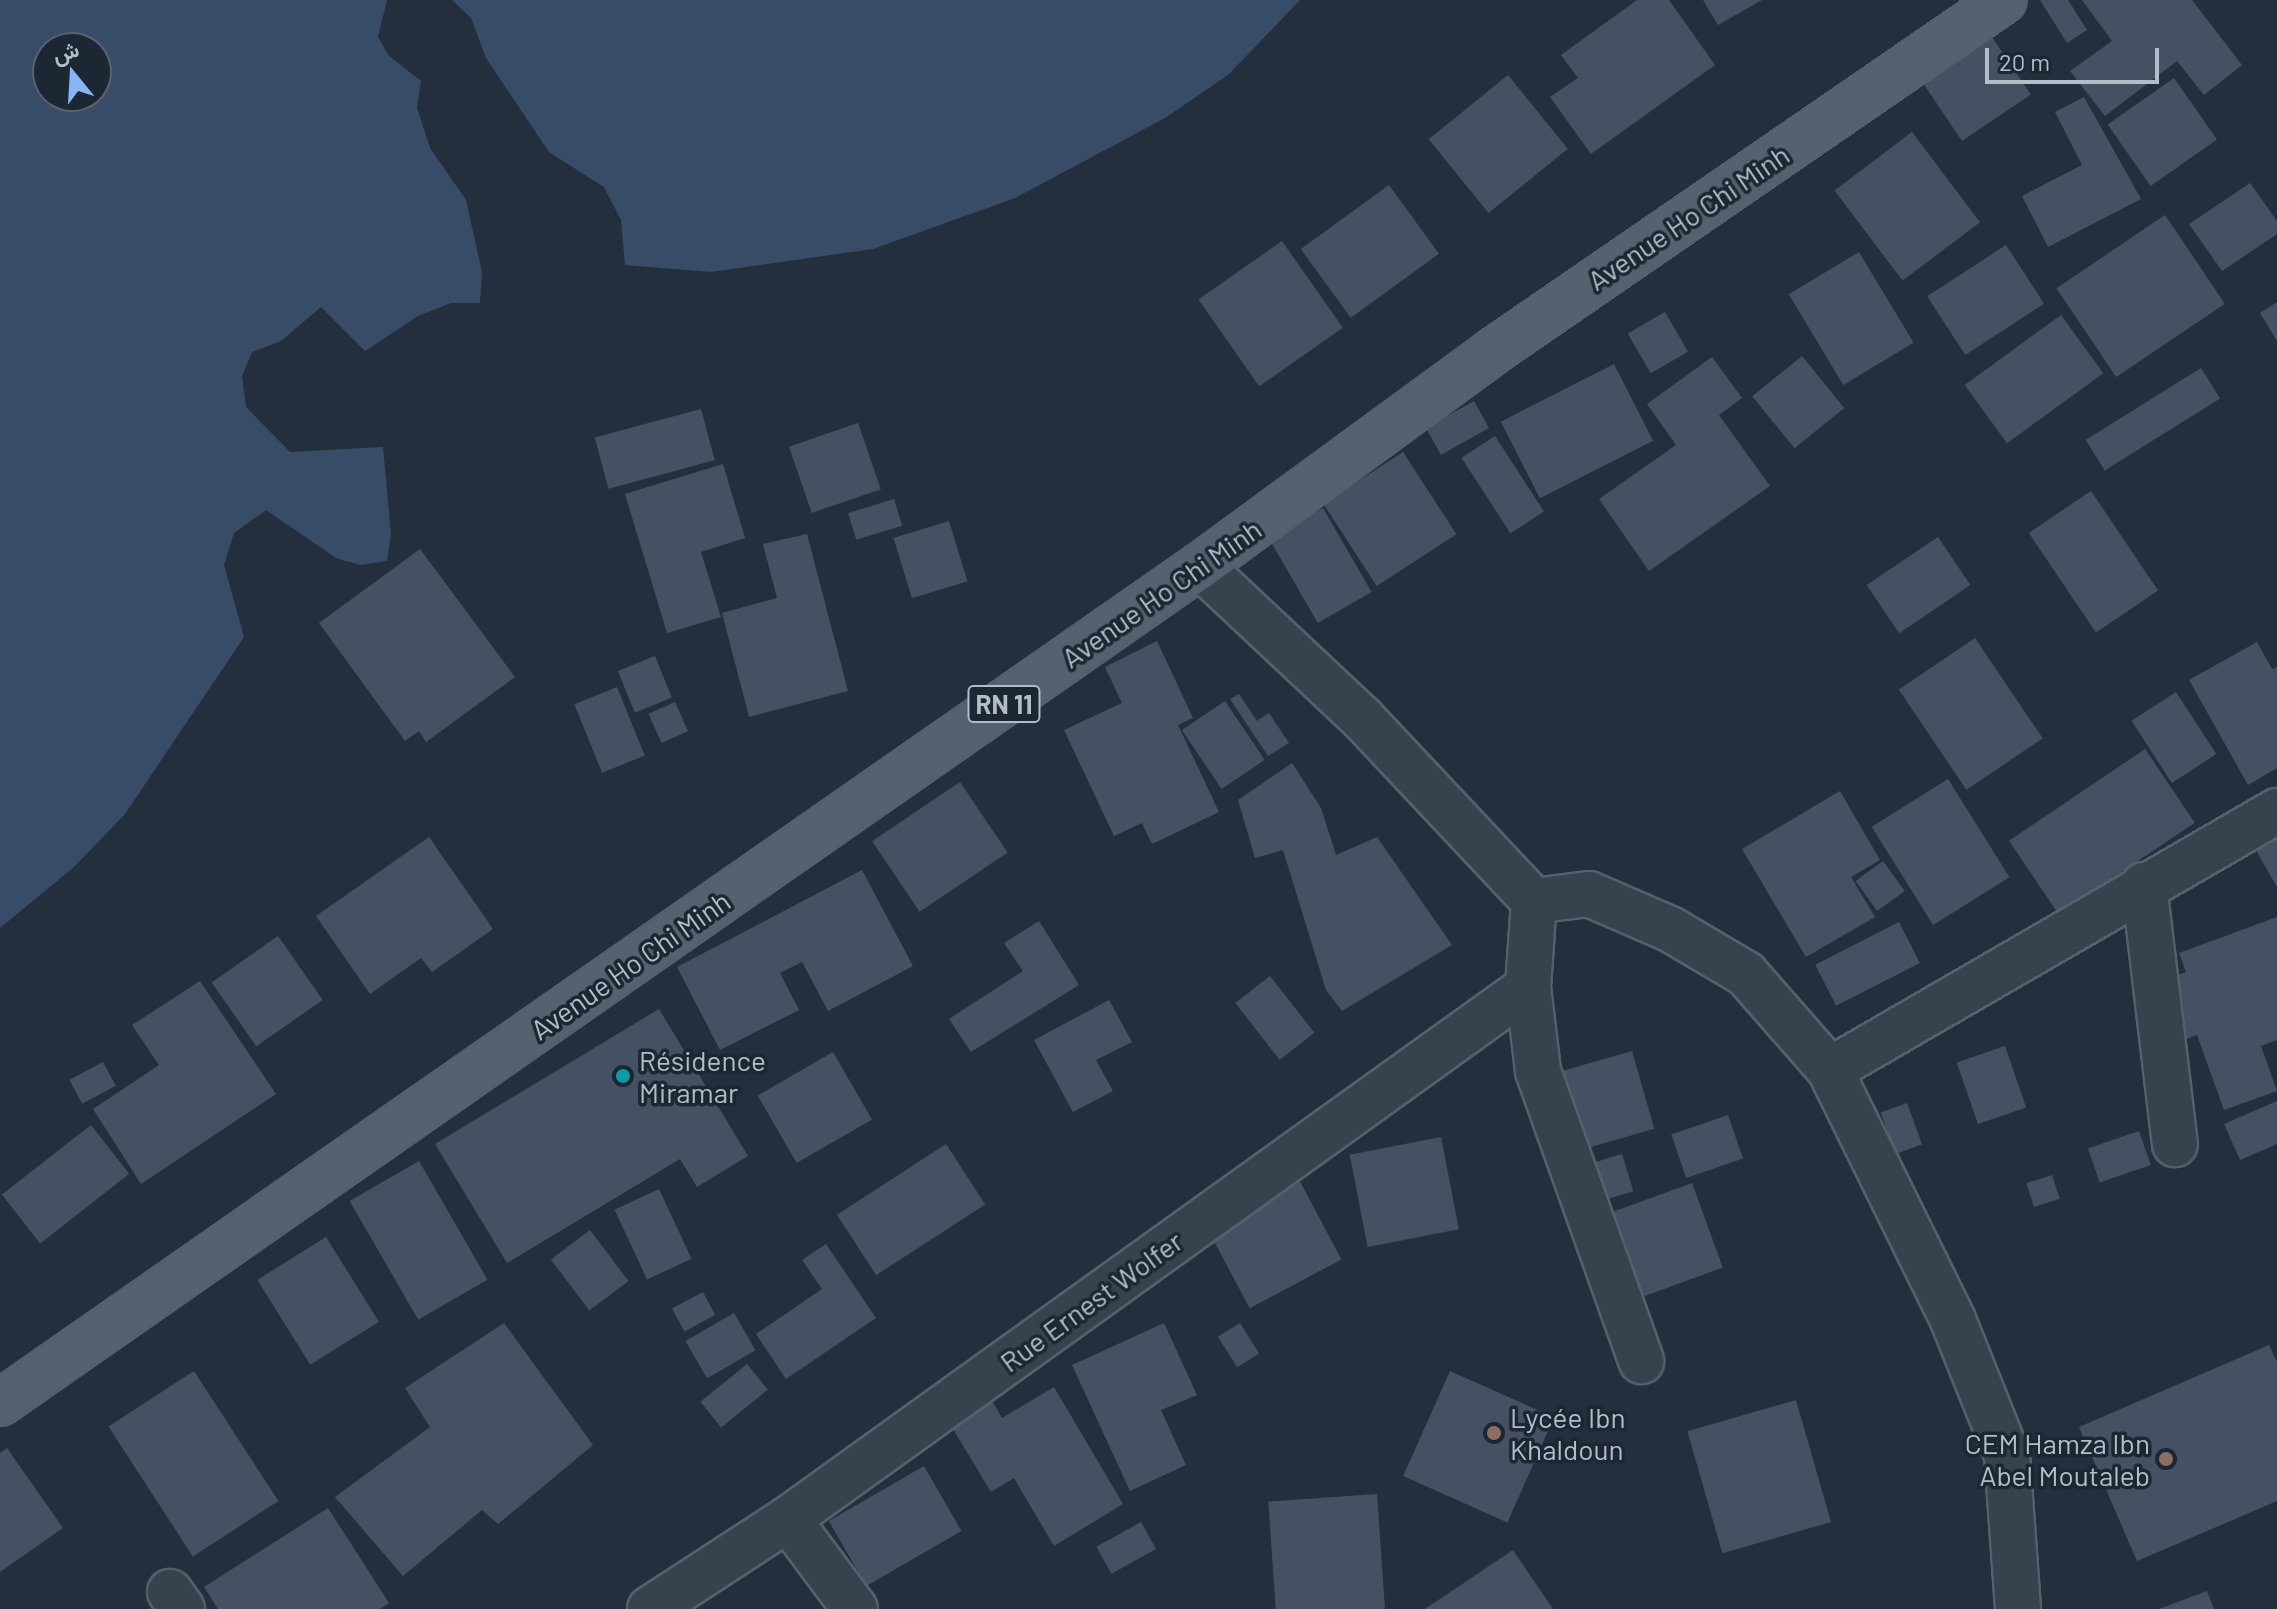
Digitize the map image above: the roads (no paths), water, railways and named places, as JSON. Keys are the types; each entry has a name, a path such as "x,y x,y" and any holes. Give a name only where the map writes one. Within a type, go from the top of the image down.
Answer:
{"main road":[{"name":"Avenue Ho Chi Minh","path":"0,1403 1200,566 1492,352 2004,0"}],"street":[{"path":"1200,566 1362,718 1534,901 1528,987 1538,1071 1641,1361"},
{"path":"1830,1070 2144,885 2277,811"},
{"path":"2144,885 2175,1144"},
{"path":"1534,901 1589,894 1670,929 1746,974 1830,1070 1953,1320 2007,1455 2018,1609"},
{"name":"Rue Ernest Wolfer","path":"650,1609 788,1519 1528,987"},
{"path":"788,1519 855,1609"}],"water":[{"path":"0,0 387,0 378,37 389,56 421,81 417,108 430,148 466,200 482,272 480,303 451,303 418,316 365,351 321,307 281,341 252,352 242,376 246,407 290,452 383,447 391,534 387,561 360,565 336,558 266,510 234,533 224,565 244,637 125,814 74,867 0,928"},
{"path":"452,0 1300,0 1228,75 1165,118 1015,198 873,249 711,272 625,265 621,220 604,187 549,152 486,58 471,18"}],"place":[{"name":"Résidence Miramar","path":"623,1076"},
{"name":"Lycée Ibn Khaldoun","path":"1494,1433"},
{"name":"CEM Hamza Ibn Abel Moutaleb","path":"2166,1459"}]}
